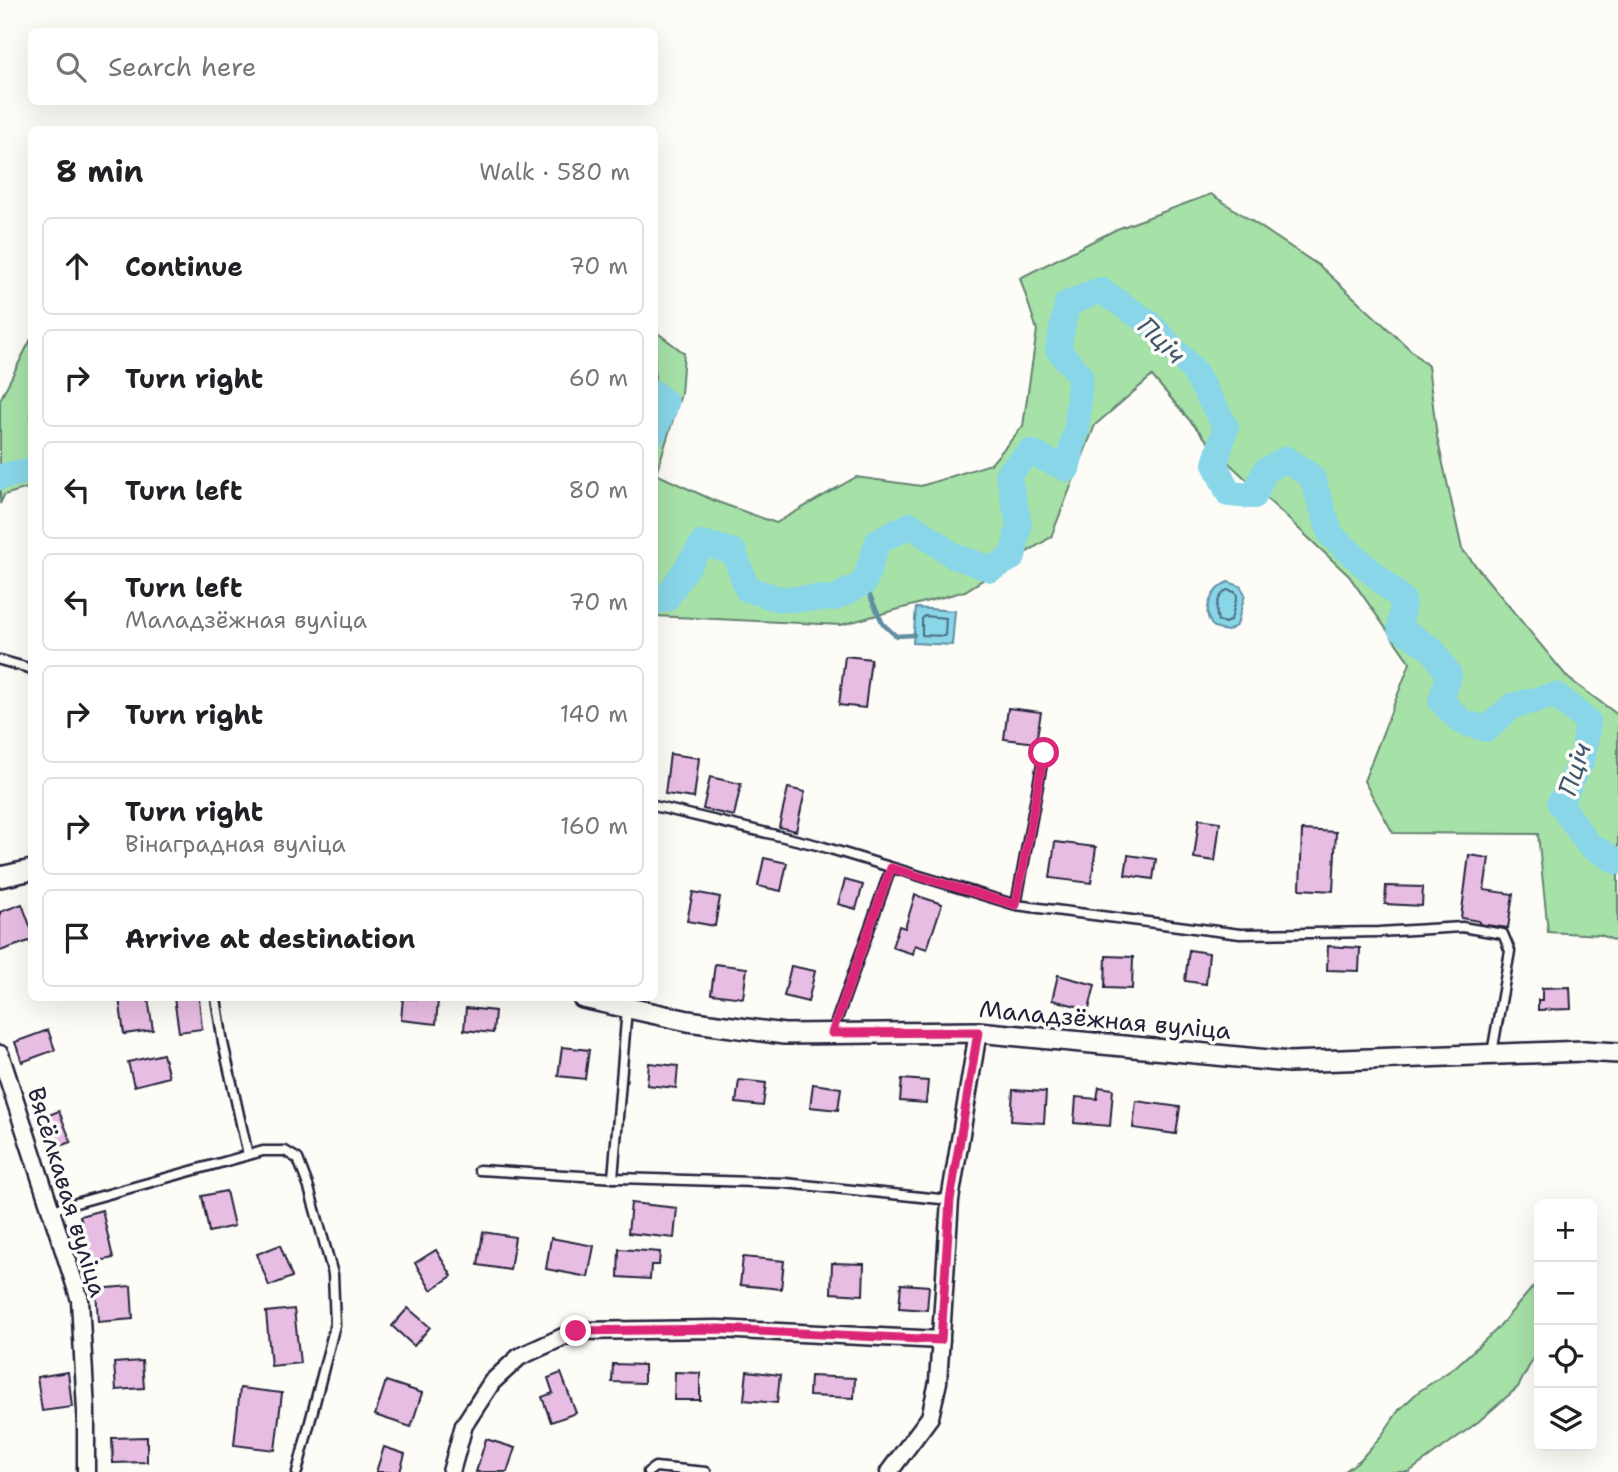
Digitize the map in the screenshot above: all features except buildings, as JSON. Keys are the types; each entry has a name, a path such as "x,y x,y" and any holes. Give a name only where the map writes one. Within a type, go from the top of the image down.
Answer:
{"street":[{"path":"0,877 28,871"},
{"name":"Маладзёжная вуліца","path":"596,1001 688,1021 784,1034 978,1032 1289,1062 1584,1051 1618,1053"},
{"path":"889,1472 930,1417 938,1382 950,1200 978,1032"},
{"name":"Вясёлкавая вуліца","path":"0,1054 80,1300 86,1411 86,1472"},
{"path":"451,1472 464,1425 492,1382 519,1357 576,1331 719,1329 941,1340"}],"lane":[{"path":"0,660 28,668"},
{"path":"1016,905 1044,753"},
{"path":"658,807 817,845 1016,905 1240,934 1379,932 1462,927 1503,934 1510,951 1492,1054"},
{"path":"832,1033 891,868"},
{"path":"216,1001 248,1155"},
{"path":"613,1178 627,1008"},
{"path":"51,1210 264,1151 285,1151 298,1159 333,1274 335,1325 297,1472"},
{"path":"479,1170 613,1178 785,1183 950,1200"},
{"path":"649,1472 655,1467 706,1472"}],"green space":[{"path":"1211,194 1321,267 1428,366 1437,437 1462,549 1568,678 1618,715 1618,942 1601,935 1548,932 1538,834 1393,833 1364,781 1410,663 1349,576 1215,450 1152,376 1095,425 1051,537 965,591 841,625 658,616 658,475 715,501 776,523 856,477 921,486 991,464 1023,426 1037,330 1020,278 1117,229"},
{"path":"658,333 684,353 681,394 658,468"},
{"path":"28,345 28,488 4,495 0,504 0,400"},
{"path":"1534,1286 1534,1357 1518,1387 1478,1422 1409,1472 1344,1472 1361,1459 1399,1410 1418,1392 1454,1368 1496,1330"}],"water":[{"path":"1228,582 1240,586 1245,594 1237,625 1228,631 1214,627 1209,619 1208,606 1213,594"},
{"path":"916,608 955,611 952,645 913,643"}],"waterway":[{"name":"Пціч","path":"658,601 666,599 703,543 734,552 747,589 780,599 835,598 864,583 878,541 911,525 954,556 991,569 1013,557 1019,524 1008,474 1030,452 1067,469 1077,427 1080,375 1058,350 1067,304 1100,290 1148,322 1194,371 1226,427 1215,464 1229,494 1254,496 1265,471 1286,459 1312,477 1331,535 1403,600 1400,628 1433,650 1449,675 1441,701 1462,722 1487,729 1512,706 1556,695 1588,722 1583,758 1560,803 1588,844 1618,862"},
{"name":"Пціч","path":"658,396 666,403 658,423"},
{"name":"Пціч","path":"0,477 28,471"},
{"path":"864,583 883,624 896,636 914,635"}],"route":[{"path":"576,1331 719,1329 941,1340 950,1200 978,1032 832,1033 891,868 1016,905 1044,753"}]}
